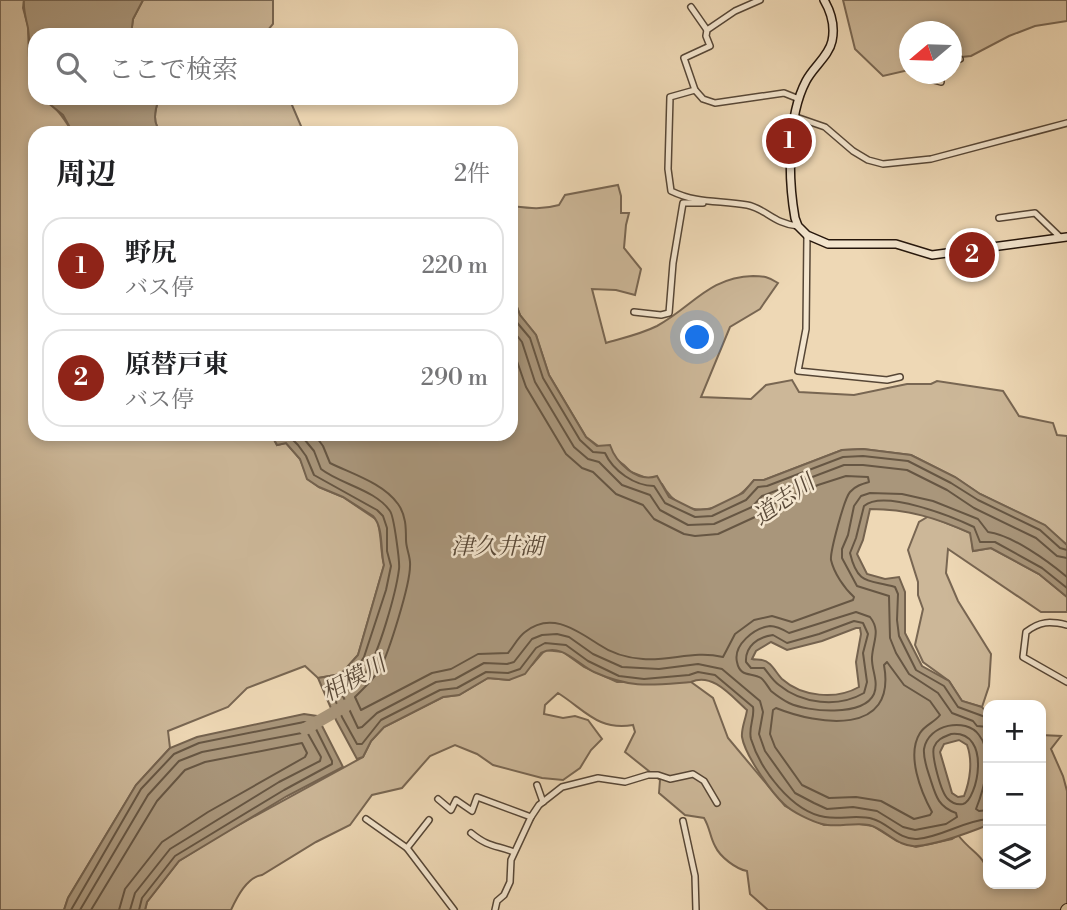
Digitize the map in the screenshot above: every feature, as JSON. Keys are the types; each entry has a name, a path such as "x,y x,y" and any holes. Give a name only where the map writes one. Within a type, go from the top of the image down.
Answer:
{"street":[{"path":"707,30 735,11 760,0"},
{"path":"824,0 833,27 831,45 809,74 799,99 789,164 793,207 798,226 807,235 828,244 896,244 932,255 1064,237"},
{"path":"691,7 707,30 710,46 684,58 695,90 703,99 715,103 784,93 799,99"},
{"path":"695,90 670,97 668,169 671,191 706,203 750,205 776,221 798,226"},
{"path":"796,117 825,127 867,160 883,164 930,159 1067,124"},
{"path":"634,312 661,315 668,313 683,203 706,203"},
{"path":"999,218 1035,213 1064,237"},
{"path":"807,235 806,329 798,371 887,380 900,377"},
{"path":"1067,625 1046,621 1034,626 1027,632 1023,648 1023,656 1067,682"},
{"path":"495,910 497,901 504,895 510,882 514,852 531,817 543,802 562,787 598,778 625,782 649,775 670,779 693,774 704,781 717,803"},
{"path":"537,785 543,802"},
{"path":"438,800 452,810 456,800 472,811 477,797 531,817"},
{"path":"366,818 407,848 454,910"},
{"path":"407,848 429,820"},
{"path":"683,821 695,876 696,910"},
{"path":"471,833 490,847 500,846 514,852"}],"shaded area":[{"path":"0,0 24,0 23,8 28,26 28,105 51,105 68,126 28,126 28,441 286,443 300,459 308,479 343,497 377,520 384,565 358,655 341,674 318,678 305,666 247,688 228,707 168,731 170,748 136,785 68,898 64,910 0,910"},
{"path":"143,0 273,0 273,24 270,28 132,28 133,19"},
{"path":"843,0 1067,0 1067,21 1035,26 971,56 962,57 962,21 899,21 899,72 883,76 855,49"},
{"path":"157,105 292,105 301,126 157,126"},
{"path":"618,185 621,213 629,213 624,248 641,269 635,295 616,290 592,289 606,343 657,326 724,282 753,276 772,279 778,283 760,309 730,327 701,397 751,399 766,385 792,380 799,392 854,395 937,381 1003,391 1019,416 1053,423 1057,435 1067,436 1067,545 1044,525 980,494 955,477 911,455 863,449 842,450 764,480 754,480 733,499 707,509 682,505 671,497 662,484 631,472 586,437 549,375 536,335 518,310 518,207 553,207 559,205 565,195"},
{"path":"929,516 971,533 973,551 991,548 1039,574 1067,597 1067,612 1041,612 948,549 946,573 958,601 991,654 989,686 982,707 962,701 949,681 923,662 915,645 923,609 908,550 919,522"},
{"path":"545,650 563,652 584,667 617,682 691,682 713,698 728,738 785,806 824,825 853,823 873,826 897,841 916,847 952,839 958,835 983,861 983,889 1046,889 1046,735 1061,736 1051,749 1067,791 1067,904 1063,910 768,910 750,894 747,871 729,862 717,850 704,818 685,815 659,793 660,780 625,752 635,732 633,725 610,725 601,722 558,693 545,705 544,714 563,718 575,716 588,720 602,739 591,750 580,768 563,780 542,778 493,765 477,754 455,745 430,756 402,788 372,795 350,825 252,879 239,894 231,910 145,910 147,902 179,861 222,834 363,757 371,741 384,727 443,697 459,695 488,678 509,680 532,665"}],"water":[{"path":"24,0 143,0 133,19 132,28 28,28"},
{"path":"51,105 157,105 157,126 69,126 63,115"},
{"name":"津久井湖","path":"518,310 536,335 549,375 586,437 597,446 610,445 622,465 635,474 642,477 657,476 669,497 695,510 710,509 743,493 754,480 764,480 842,450 863,449 911,455 955,477 980,494 1045,525 1067,545 1067,597 1039,574 991,548 973,551 970,533 909,513 870,509 857,554 867,574 885,579 899,577 905,592 905,633 922,666 949,681 962,701 983,708 983,827 944,841 910,846 869,825 827,825 797,813 772,791 744,745 742,731 747,710 714,683 699,680 653,685 620,681 594,672 569,655 555,650 541,653 525,674 509,680 488,678 459,695 443,697 384,727 371,741 363,757 357,759 318,678 341,674 358,655 384,565 379,527 373,516 307,479 300,459 286,443 277,445 275,441 518,441","holes":["856,628 860,628 856,662 859,687 840,694 819,695 799,690 782,679 768,663 752,659 756,651 771,642 787,650","959,740 967,745 969,777 964,796 958,797 952,793 940,752 944,744"]},
{"path":"304,714 317,716 343,767 287,796 179,861 147,902 145,910 64,910 68,898 136,785 170,748 197,737"}],"waterway":[{"name":"相模川","path":"305,729 347,705"}],"place":[{"name":"野尻","path":"789,141"},
{"name":"原替戸東","path":"972,255"}],"water label":[{"name":"道志川","path":"784,500"}]}
